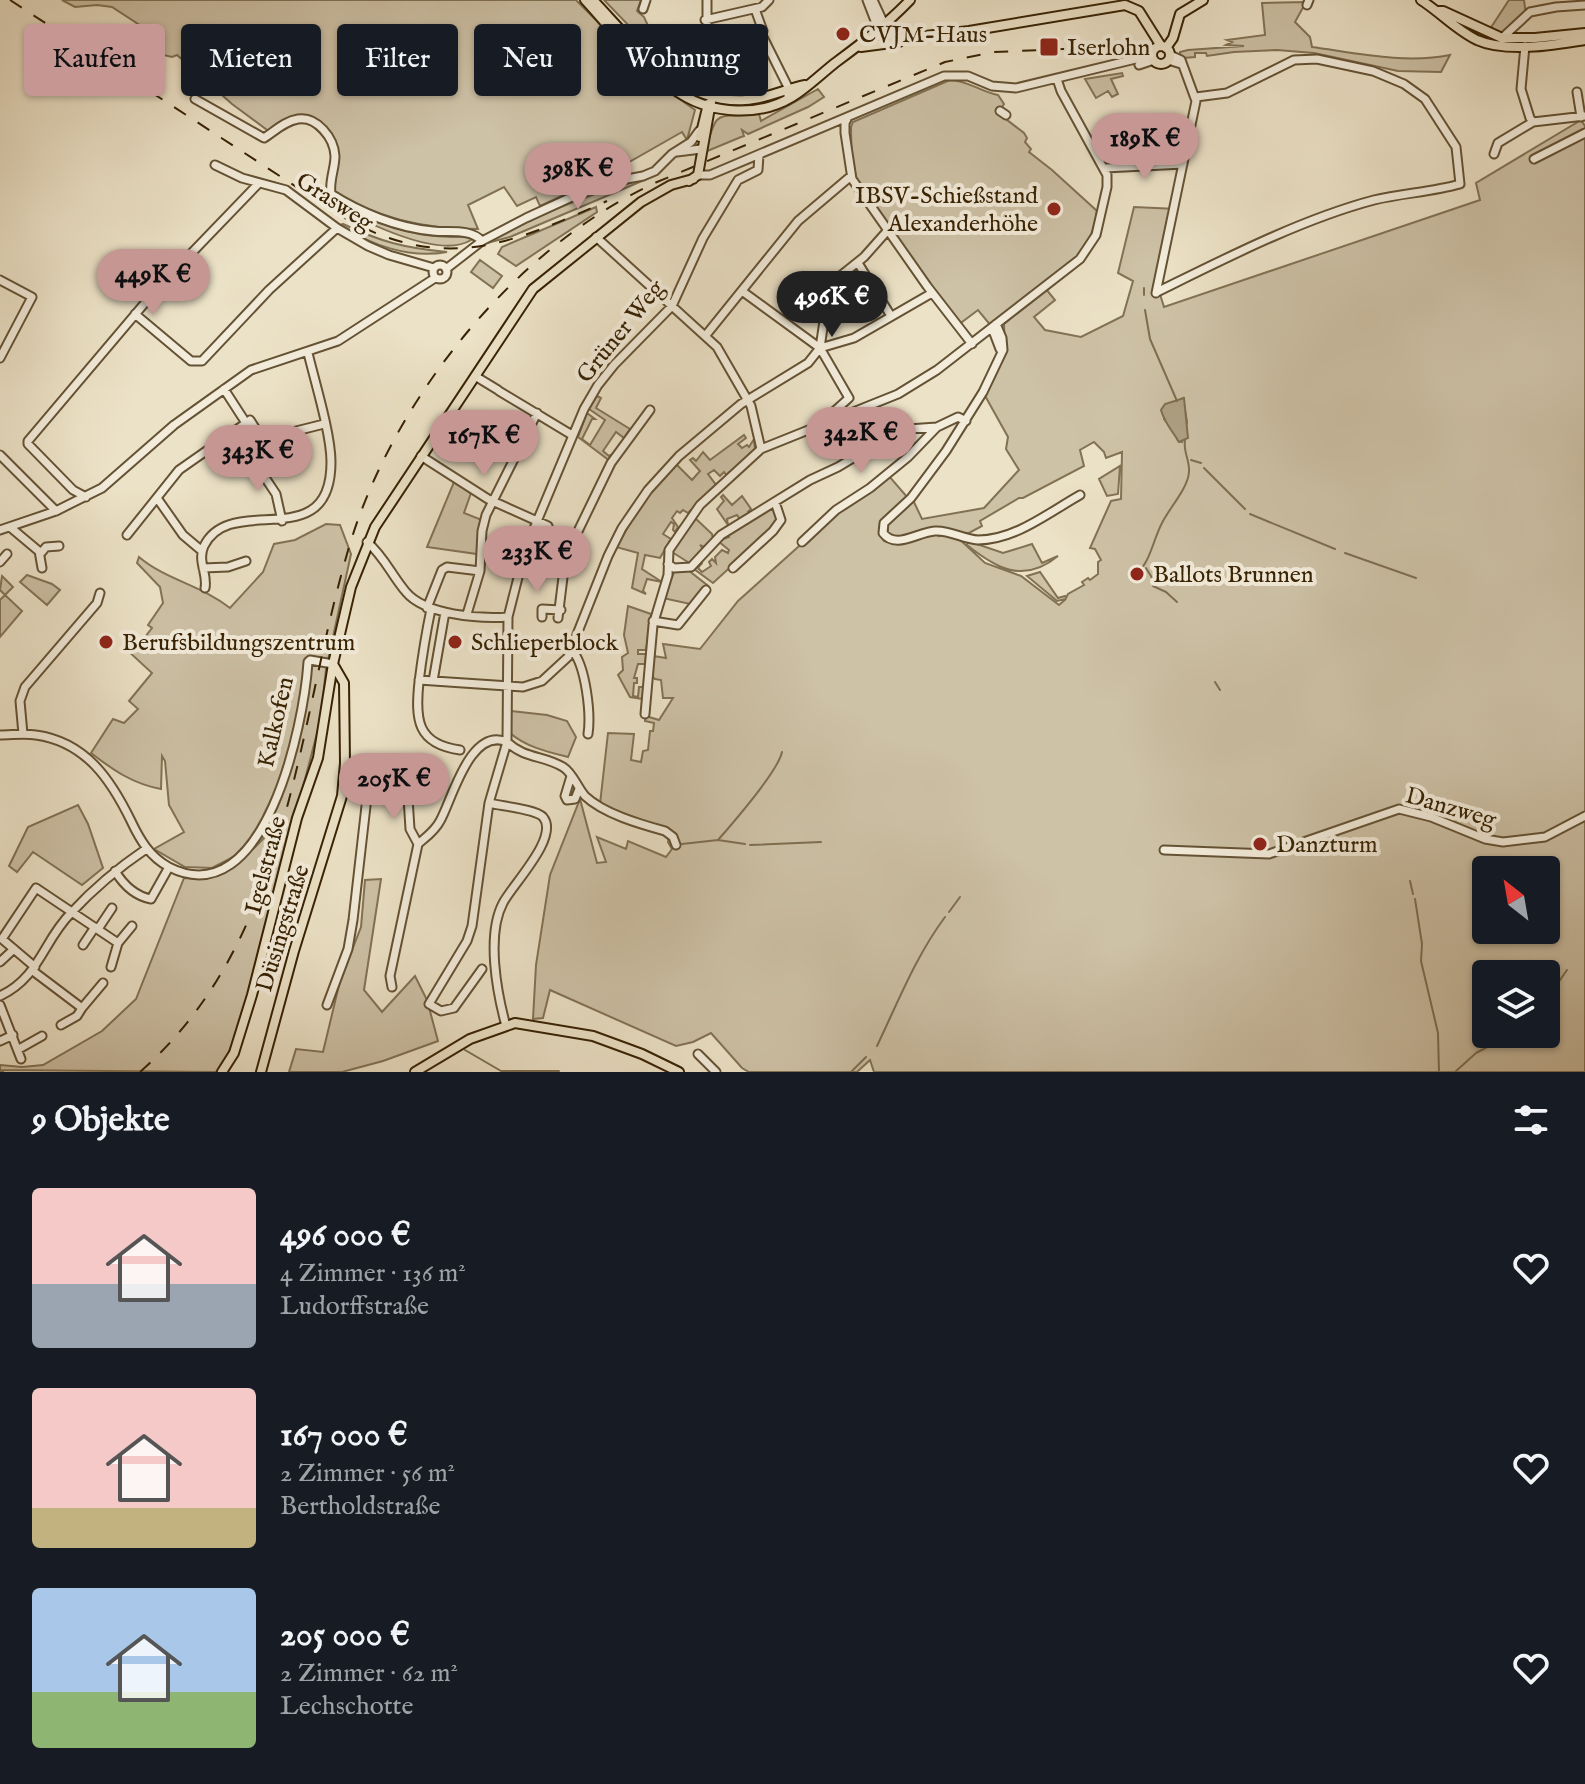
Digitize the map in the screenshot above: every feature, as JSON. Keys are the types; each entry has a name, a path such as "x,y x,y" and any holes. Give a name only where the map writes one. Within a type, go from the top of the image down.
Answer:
{"main road":[{"path":"585,0 608,24"},
{"path":"593,0 663,71 709,102 789,93"},
{"path":"702,145 717,115 782,102 882,29 910,0"},
{"path":"858,47 912,41 1121,5 1136,8 1162,53 1176,40 1176,22 1181,13 1203,0"},
{"path":"1421,0 1477,40 1501,41 1585,33"},
{"path":"882,29 893,37 931,36"},
{"path":"882,29 892,42"},
{"path":"1501,41 1525,46 1585,40"},
{"path":"686,96 746,110 806,85"},
{"path":"683,96 697,108 702,145"},
{"path":"701,125 709,102"},
{"path":"699,176 709,102"},
{"name":"Igelstraße","path":"222,1072 234,1053 249,1007 297,818 318,758 333,664 351,587 367,542 389,503 533,289 630,212 699,176"},
{"name":"Düsingstraße","path":"261,1072 294,951 339,808 345,763 345,699 341,674 333,664"},
{"path":"327,697 345,699"},
{"path":"415,1072 470,1039 506,1026 524,1024 593,1036 632,1049 679,1072"}],"street":[{"path":"643,9 646,0"},
{"path":"706,24 707,0"},
{"path":"705,20 762,7 769,0"},
{"path":"870,0 882,29"},
{"path":"1501,41 1530,12 1585,5"},
{"path":"755,9 762,35 789,93"},
{"path":"1525,46 1521,89 1527,114 1533,122"},
{"path":"753,156 778,142 841,121 906,89 944,76 963,76 984,88 1002,92 1026,90 1057,79 1162,53 1181,64 1196,97 1157,293 1235,254 1343,211 1376,200 1460,184 1456,147 1425,99 1404,84 1373,71 1317,59 1294,60 1227,93 1196,97"},
{"path":"645,714 653,621 668,575 669,550 692,514 761,449 900,393 972,344 1086,253 1096,235 1107,189 1105,168 1057,79"},
{"path":"699,176 841,121 921,85"},
{"path":"1494,154 1498,143 1533,122 1580,117 1577,92"},
{"path":"195,99 264,138 284,124 306,119 319,126 333,146 335,158 329,185 331,194 388,221 430,231 472,233 482,241"},
{"path":"841,121 851,176 932,293 972,344"},
{"path":"0,530 56,511 105,486 174,425 256,367 308,353 349,336 435,278 445,277 446,269 482,241 600,184 649,174 696,137 701,125"},
{"path":"1534,159 1585,133"},
{"path":"675,152 702,145"},
{"path":"749,174 753,156"},
{"name":"Grüner Weg","path":"482,969 452,1009 441,1011 429,1004 470,933 489,803 507,742 508,617 520,566 584,409 603,378 672,306 703,238 738,180 758,170 753,156"},
{"path":"1105,168 1183,164"},
{"name":"Grasweg","path":"215,165 242,178 286,190 337,228 389,255 434,268 440,265 446,269"},
{"path":"706,335 798,221 851,176"},
{"path":"86,497 73,490 28,444 135,314 259,183"},
{"path":"135,314 191,361 198,363 269,290 337,228"},
{"path":"419,680 529,687 563,664 572,650 608,556 645,494 679,456 748,399 808,363 820,348 825,314 819,293 858,263 888,230"},
{"path":"596,237 706,335 722,355 748,399 761,449"},
{"path":"858,263 891,316"},
{"path":"434,268 435,278"},
{"path":"0,280 33,294 0,358"},
{"path":"742,291 820,348 849,398 829,416 829,423"},
{"path":"820,348 854,338 932,293"},
{"path":"994,326 1003,344 999,359 966,421 911,498 884,523 882,531 888,540 898,541 934,531 973,539 1002,537 1017,532 1080,495"},
{"path":"205,588 207,581 202,551 212,535 226,524 243,520 282,521 308,511 325,492 331,463 308,353"},
{"path":"475,376 572,435"},
{"path":"224,389 246,423"},
{"path":"561,557 613,458 650,410"},
{"path":"467,614 480,571 482,531 493,501 537,413"},
{"path":"802,542 836,510 870,488 908,457 937,427 958,417 966,421"},
{"path":"127,535 189,462 250,420 268,448"},
{"path":"253,458 292,432 324,424"},
{"path":"668,564 674,568 691,567 721,535 893,434 908,429 937,427"},
{"path":"234,431 276,494 282,521"},
{"path":"0,455 56,511"},
{"path":"421,456 493,501 537,520 550,530 564,569 560,614 542,609 542,617"},
{"path":"157,498 183,535 202,551"},
{"path":"733,568 781,520 775,502"},
{"path":"10,527 39,551 42,568"},
{"path":"367,542 379,552 410,597 429,608 508,617"},
{"path":"39,551 41,553 46,547 59,546"},
{"path":"0,562 7,554"},
{"path":"203,568 221,569 246,561"},
{"path":"460,750 438,744 422,730 416,714 419,680 429,608 442,570 447,567 480,571"},
{"path":"653,621 678,625 706,590"},
{"path":"23,734 20,701 25,687 97,603 100,593"},
{"path":"433,681 445,612"},
{"path":"572,650 581,663 589,711 588,734"},
{"name":"Kalkofen","path":"0,735 23,734 56,740 91,761 112,783 146,849 169,867 187,874 201,875 232,865 251,845 284,777 310,660 333,664"},
{"path":"392,987 390,976 418,844 440,822 457,782 476,751 492,741 502,739 517,751 559,764 597,805 665,831 673,837 676,845"},
{"path":"327,1005 348,949 366,806 367,774 359,764 345,763"},
{"path":"406,770 398,786 408,798 410,829 418,844"},
{"path":"571,776 565,796 567,800 575,799 579,789"},
{"path":"489,803 537,814 545,821 547,832 528,868 504,900 499,916 495,957 497,985 506,1026"},
{"name":"Danzweg","path":"1164,850 1272,854 1399,809 1431,817 1495,842 1514,843 1550,836 1585,816"},
{"path":"0,996 21,984 34,969 72,911 115,871 146,849"},
{"path":"115,871 123,884 145,899 151,899 169,867"},
{"path":"82,1008 2,939 36,888 118,943"},
{"path":"83,945 112,908"},
{"path":"111,967 118,943 132,926"},
{"path":"0,962 14,949"},
{"path":"61,1025 77,1016 103,983"},
{"path":"0,1005 21,1059"},
{"path":"0,1041 13,1035"},
{"path":"19,1049 42,1036"},
{"path":"698,1054 716,1072"}],"shaded area":[{"path":"62,0 576,0 600,24 597,24 597,96 675,96 695,110 687,140 682,132 601,178 540,206 536,197 517,206 504,187 468,205 478,229 421,224 367,209 334,191 331,151 324,137 307,121 288,124 265,140 267,130 223,96 321,96 321,24 181,24 181,59 177,55 165,55 165,24 138,24 112,7 75,7"},
{"path":"604,0 641,0 637,11 647,24 627,24"},
{"path":"1509,0 1524,0 1526,15 1503,37 1488,32"},
{"path":"1306,2 1295,22 1310,37 1312,47 1399,58 1450,55 1441,72 1398,71 1314,53 1277,50 1207,56 1206,53 1195,53 1195,57 1183,58 1180,55 1180,52 1188,50 1244,46 1226,45 1232,42 1227,40 1265,35 1262,3"},
{"path":"1122,73 1123,76 1111,79 1118,94 1112,97 1108,91 1096,98 1085,79"},
{"path":"950,80 998,95 1004,104 998,113 1024,133 1027,138 1025,142 1031,149 1029,152 1097,211 1091,235 1078,255 1079,259 992,327 978,310 958,325 852,176 853,122"},
{"path":"818,89 824,97 808,107 748,134 742,130 744,136 705,152 713,127 721,117 759,114 761,121"},
{"path":"1581,120 1585,126 1585,1072 874,1072 870,1060 857,1072 749,1072 711,1033 676,1046 550,990 543,1018 533,1019 536,965 550,875 580,799 597,863 606,862 597,837 626,849 628,841 666,857 672,849 668,842 670,831 600,804 608,733 634,734 631,760 641,762 643,751 648,750 654,723 645,721 646,716 659,720 673,698 663,698 661,680 651,675 653,656 666,658 663,644 700,649 738,601 838,511 889,476 908,498 882,521 880,527 884,541 904,542 939,534 957,537 985,563 1021,576 1059,605 1066,599 1057,601 1027,576 1040,572 1058,598 1066,598 1084,585 1082,582 1098,574 1098,562 1101,560 1095,549 1090,548 1111,501 1121,499 1122,452 1106,458 1094,442 1080,450 1084,466 1019,498 980,521 982,526 969,533 920,531 896,539 888,534 887,525 913,500 922,519 984,508 1019,470 1006,449 1008,437 984,394 1005,350 1004,324 1046,289 1055,300 1034,317 1045,330 1081,337 1123,316 1133,281 1118,273 1134,207 1177,209 1159,291 1164,307 1480,200 1476,183","holes":["1183,398 1187,422 1182,442 1178,441 1174,430 1164,419 1164,408"]},
{"path":"656,175 510,237 487,243 570,203"},
{"path":"322,194 357,213 394,227 431,236 471,236 471,240 456,245 437,245 415,240 350,214 317,196"},
{"path":"596,207 597,212 516,266 498,254 502,247"},
{"path":"339,225 394,243 447,252 418,254 391,249"},
{"path":"480,260 502,276 493,288 471,272"},
{"path":"597,396 601,398 596,408 630,429 624,438 616,432 603,451 609,456 615,453 610,461 578,437 587,413 595,419 592,419 582,439 590,445 605,420 589,409"},
{"path":"1184,398 1188,438 1179,442 1161,410 1165,404"},
{"path":"744,435 746,438 738,444 742,448 749,447 754,439 755,450 727,476 724,472 720,476 714,470 708,474 716,485 688,513 677,511 672,518 678,527 675,532 671,522 663,534 671,539 660,558 645,555 642,569 662,582 647,579 643,591 646,594 632,588 638,553 616,547 645,499 676,464 692,480 700,471 690,460 693,458 696,461 703,452 710,460"},
{"path":"1120,466 1118,494 1107,496 1099,479"},
{"path":"454,482 471,493 464,513 482,520 477,554 427,547"},
{"path":"723,495 732,505 742,496 751,509 748,512 750,515 741,521 737,515 727,519 728,525 717,509 724,501"},
{"path":"769,509 775,510 778,520 771,530 713,583 694,569 700,561 702,563 698,568 702,572 711,566 709,562 712,559 716,563 715,557 722,550 728,553 729,550 718,541 729,537 728,534"},
{"path":"694,517 712,534 713,539 704,547 700,545 703,549 691,564 672,552"},
{"path":"326,524 340,525 351,554 326,669 321,718 242,1020 223,1066 215,1072 0,1072 0,1065 43,1065 102,1031 136,999 184,878 208,877 229,868 264,838 257,833 241,853 212,868 185,867 154,849 184,832 169,805 162,756 161,789 124,776 91,753 113,719 124,723 138,709 129,701 152,673 127,650 136,639 141,642 152,628 148,625 163,603 160,587 137,563 139,557 230,608 263,572 274,544 295,540"},
{"path":"968,541 1003,553 1032,544 1042,563 1058,556 1034,569 1011,570 978,554 967,545"},
{"path":"675,570 688,570 707,585 690,604 663,598"},
{"path":"27,575 60,590 47,605 20,582"},
{"path":"2,576 13,587 5,595 0,590"},
{"path":"5,595 22,611 0,637 0,600"},
{"path":"628,606 651,614 646,650 638,650 638,654 646,654 645,664 638,664 634,678 637,678 637,683 634,683 633,696 638,697 639,687 643,687 643,699 630,697 618,675 623,670 622,657 628,653 624,635"},
{"path":"511,711 567,721 576,737 568,757 516,738 510,733"},
{"path":"78,805 103,868 82,885 33,852 17,872 9,866 28,827"},
{"path":"381,879 364,990 382,1012 415,976 427,1000 438,1041 342,1072 289,1072 296,1049 323,1052 340,981 361,927 365,880"}],"waterway":[{"path":"1144,288 1144,295"},
{"path":"1145,310 1150,339 1177,401"},
{"path":"1137,574 1146,563 1162,523 1188,478 1185,441"},
{"path":"1191,460 1201,463"},
{"path":"1204,468 1245,509"},
{"path":"1250,514 1335,549"},
{"path":"1345,553 1416,578"},
{"path":"1146,568 1154,581"},
{"path":"1153,586 1177,602"},
{"path":"1215,682 1220,690"},
{"path":"682,844 718,840 764,784 782,752"},
{"path":"718,840 745,844"},
{"path":"750,845 821,842"},
{"path":"1410,881 1413,894"},
{"path":"949,912 960,897"},
{"path":"1415,899 1422,944 1421,961 1438,1033 1439,1072"},
{"path":"877,1046 916,963 945,917"},
{"path":"1560,980 1567,970"},
{"path":"1455,1072 1485,1048"},
{"path":"465,1050 501,1071 559,1071"},
{"path":"851,1072 866,1057"}],"railway":[{"path":"10,0 341,216 378,234 412,244 444,248 476,247 538,230 607,201"},
{"path":"140,1072 190,1018 229,959 259,895 281,828 349,547 369,491 396,437 428,384 466,333 509,287 555,246 605,210 657,182 945,62 994,52 1088,48"}],"place":[{"name":"CVJM-Haus","path":"843,34"},
{"name":"Iserlohn","path":"1049,47"},
{"name":"IBSV-Schießstand Alexanderhöhe","path":"1054,209"},
{"name":"Ballots Brunnen","path":"1137,574"},
{"name":"Berufsbildungszentrum","path":"106,642"},
{"name":"Schlieperblock","path":"455,642"},
{"name":"Danzturm","path":"1260,844"}]}
